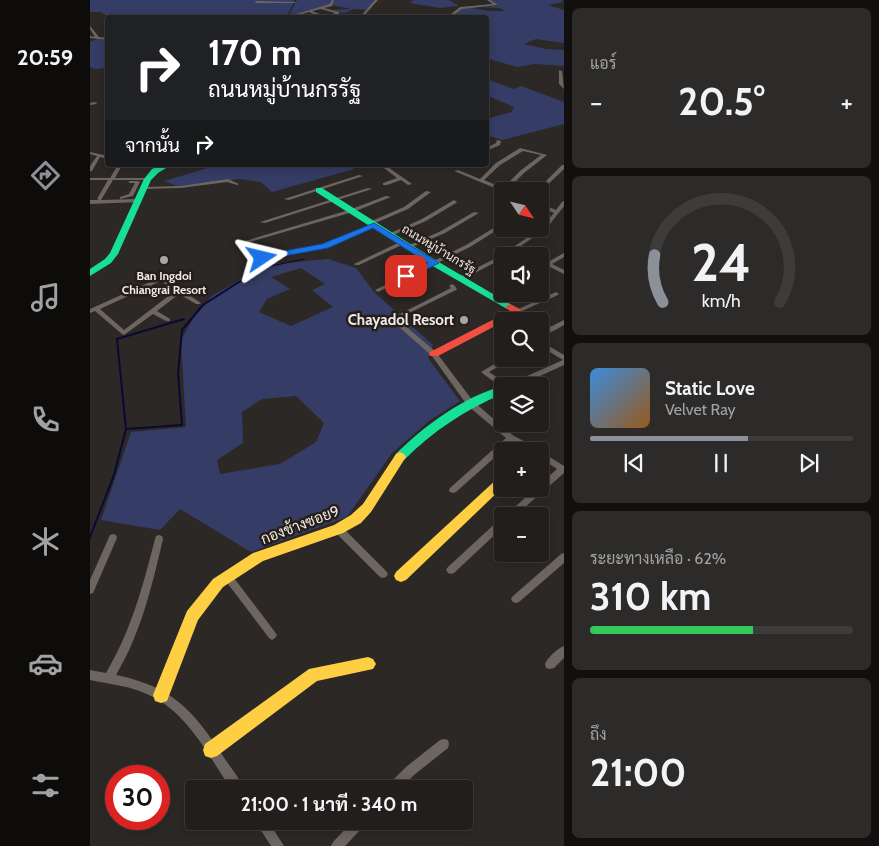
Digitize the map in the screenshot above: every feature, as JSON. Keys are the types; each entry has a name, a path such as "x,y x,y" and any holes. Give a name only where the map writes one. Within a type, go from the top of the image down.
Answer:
{"street":[{"path":"295,15 331,5 333,0"},
{"path":"363,15 377,0"},
{"path":"468,0 467,2 475,2"},
{"path":"451,15 461,8 496,5 488,0"},
{"path":"256,2 296,2 289,15"},
{"path":"322,8 338,14 333,15"},
{"path":"308,11 319,15"},
{"path":"90,27 98,38"},
{"path":"90,36 105,39"},
{"path":"560,71 560,84 564,88"},
{"path":"489,148 498,142"},
{"path":"480,181 498,164 522,149 546,155 522,172 513,182"},
{"path":"90,153 105,157"},
{"path":"90,170 99,156"},
{"path":"547,182 564,166"},
{"path":"100,199 119,167"},
{"path":"90,273 108,261 114,254 123,238 137,201 146,184 155,171 163,167"},
{"path":"385,167 410,184"},
{"path":"461,167 456,171 494,187"},
{"path":"287,199 361,176"},
{"path":"385,184 401,178"},
{"path":"90,179 138,182 131,196 120,198"},
{"path":"122,180 180,187 228,180 237,184"},
{"path":"263,222 370,189"},
{"name":"ถนนหมู่บ้านกรรัฐ","path":"319,190 434,263 456,282 494,293"},
{"path":"262,258 324,246 406,208 428,192"},
{"path":"248,241 351,211 388,197"},
{"path":"90,202 137,201"},
{"path":"389,235 424,220 454,202"},
{"path":"516,247 546,227 564,203"},
{"path":"549,209 557,212"},
{"path":"357,264 443,232 476,213"},
{"path":"378,290 468,246 494,230"},
{"path":"549,263 564,255"},
{"path":"494,261 456,282 454,289 393,319 434,354 470,403 494,423"},
{"path":"549,264 564,272"},
{"path":"179,291 124,333 93,310 160,280 179,291 198,303"},
{"path":"434,354 517,311 556,294"},
{"name":"ถนนหมู่บ้านกรรัฐ","path":"507,302 517,311"},
{"path":"153,311 168,320"},
{"path":"549,330 564,322"},
{"path":"549,349 564,358"},
{"path":"532,377 564,362"},
{"path":"494,367 484,372 494,379"},
{"name":"กองช้างซอย9","path":"161,695 192,616 218,583 258,557 338,529 356,519 367,508 402,456 439,423 470,403 494,393"},
{"path":"504,432 519,442"},
{"path":"453,490 511,438"},
{"path":"549,460 563,470 549,482"},
{"path":"401,576 494,489"},
{"path":"520,507 531,497"},
{"path":"338,529 384,574"},
{"path":"451,570 494,530"},
{"path":"90,590 113,538"},
{"path":"108,679 121,659 142,608 159,539"},
{"path":"516,599 564,557"},
{"path":"228,577 272,636"},
{"path":"550,664 564,652"},
{"path":"210,750 314,674 368,664"},
{"path":"90,675 148,689 161,695 187,717 232,780"},
{"path":"401,780 444,744"},
{"path":"267,830 278,846"},
{"path":"336,846 352,830"}],"shaded area":[{"path":"90,0 295,0 286,15 105,15 100,12 90,12"},
{"path":"297,0 332,0 331,5 289,15"},
{"path":"334,0 376,0 367,10 352,9 342,13 332,10 351,9 332,5"},
{"path":"413,0 449,0 459,6 440,8 410,3"},
{"path":"488,0 562,0 563,2 548,5 564,10 564,43 536,39 524,44 546,49 564,50 564,66 535,64 517,67 489,59 489,15 454,15 465,7 488,11 505,11 500,8 478,7 498,6"},
{"path":"97,39 105,40 105,68 95,69 90,67 90,42"},
{"path":"489,80 514,89 521,86 564,102 564,124 502,140 489,136 489,118 512,112 514,107 489,96"},
{"path":"211,167 352,167 354,169 272,192 261,182 239,179 180,187 164,181"},
{"path":"328,259 356,268 374,292 433,345 428,358 460,401 429,421 392,453 347,517 251,552 180,509 160,530 101,520 131,432 186,427 181,340 194,317 212,296 265,265","holes":["301,268 325,284 312,290 333,307 291,326 259,312 267,299 290,289 271,277","296,396 324,423 316,442 280,464 220,474 217,460 243,443 242,412 262,399"]}],"waterway":[{"path":"240,281 267,267 304,259"},
{"path":"126,429 182,425 178,373 182,330 203,305 242,280"},
{"path":"126,429 117,339 184,319"},
{"path":"90,537 114,475 126,429"}],"traffic: fast":[{"path":"90,273 108,261 114,254 148,179 155,171 163,167"},
{"path":"319,190 434,263 510,307"},
{"path":"400,457 435,426 460,410 494,394"}],"traffic: slow":[{"path":"161,695 192,616 218,583 258,557 338,529 356,519 367,508 400,457"},
{"path":"401,576 494,489"},
{"path":"211,750 314,674 368,664"}],"traffic: jam":[{"path":"434,354 517,311 510,307"}],"place":[{"name":"Ban Ingdoi Chiangrai Resort","path":"164,260"},
{"name":"Chayadol Resort","path":"464,320"}],"route":[{"path":"262,258 324,246 374,225 434,263 406,276"}]}
